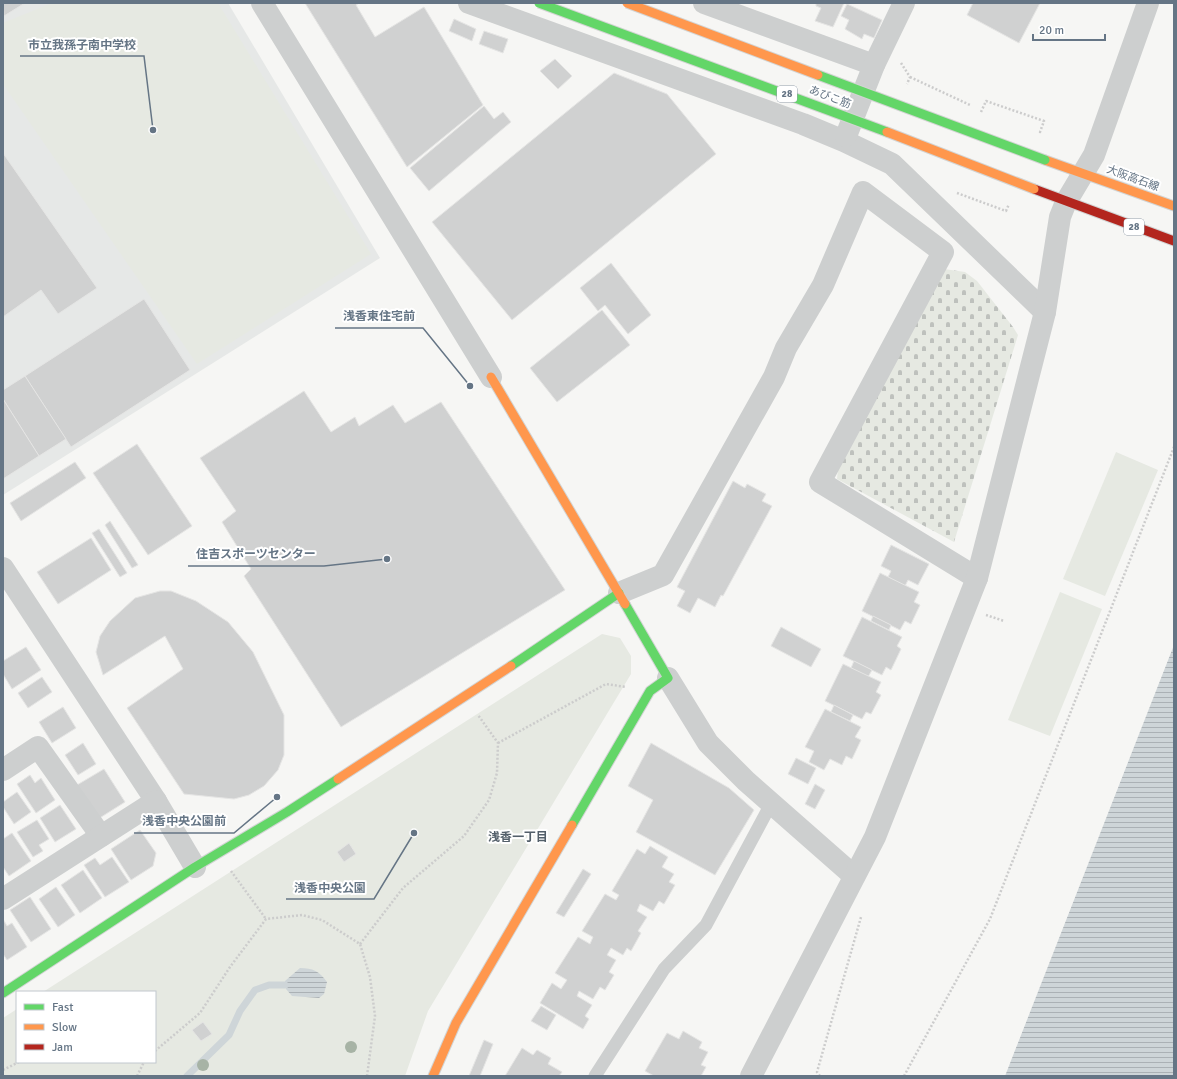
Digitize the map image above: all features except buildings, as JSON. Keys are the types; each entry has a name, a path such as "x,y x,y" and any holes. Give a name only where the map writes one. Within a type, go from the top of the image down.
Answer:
{"street":[{"path":"262,3 491,377 668,678 708,743 746,781 772,802 854,876"},
{"path":"469,3 844,141 892,164 1045,312"},
{"name":"あびこ筋","path":"539,3 818,105 1066,202"},
{"name":"あびこ筋","path":"627,3 1084,174"},
{"path":"704,3 874,65"},
{"path":"844,141 874,65 904,3"},
{"path":"751,1076 875,837 977,578 1045,312 1060,217 1066,202 1094,155 1148,3"},
{"name":"大阪高石線","path":"1084,174 1174,206"},
{"path":"3,993 195,867 287,812 466,696 619,593 663,575 774,377 786,348 823,286 863,192 943,252 820,482 977,578"},
{"name":"28","path":"1066,202 1174,241"},
{"path":"3,568 156,801 195,867"},
{"path":"433,1076 456,1023 650,691 668,678"},
{"path":"3,770 38,747 101,836"},
{"path":"3,899 156,801"}],"lane":[{"path":"595,1076 664,969 706,926 772,802"}],"path":[{"path":"910,77 984,111"},
{"path":"981,114 986,101 1044,121 1040,132 1033,131 1040,136"},
{"path":"904,1076 990,919 1174,447"},
{"path":"980,612 1004,622"},
{"path":"498,743 606,684 650,691"},
{"path":"360,944 403,888 464,836 490,800 497,773 498,743 466,696"},
{"path":"218,853 266,919"},
{"path":"820,1076 817,1072 861,914"},
{"path":"156,1050 200,1013 235,960 266,919 302,915 315,918 328,924 360,944 370,977 375,1016 367,1076"},
{"path":"3,1070 17,1063"},
{"path":"137,1076 144,1063"}],"shaded area":[{"path":"3,3 228,3 380,258 3,495"},
{"path":"1174,645 1174,1076 1005,1076"},
{"path":"300,968 315,971 327,982 324,994 319,998 292,996 286,989 285,981"}],"green space":[{"path":"52,3 218,3 371,254 197,364 3,84 3,23"},
{"path":"944,269 965,272 977,281 1018,335 954,542 837,479 838,469"},
{"path":"1116,452 1158,470 1105,596 1063,579"},
{"path":"1060,592 1102,609 1050,736 1008,720"},
{"path":"602,634 620,638 631,656 631,674 428,1011 405,1076 3,1076 3,1018 16,1010 16,1063 156,1063 156,991 45,991"}],"waterway":[{"path":"187,1076 229,1035 240,1011 255,990 269,985 285,985"}],"traffic: fast":[{"path":"539,3 887,132"},
{"path":"818,75 1045,160"},
{"path":"511,666 619,593"},
{"path":"572,825 650,691 668,678 625,604"},
{"path":"3,993 195,867 287,812 338,779"}],"traffic: slow":[{"path":"627,3 818,75"},
{"path":"887,132 1034,189"},
{"path":"1045,160 1174,206"},
{"path":"491,377 625,604"},
{"path":"338,779 511,666"},
{"path":"433,1076 456,1023 572,825"}],"traffic: jam":[{"path":"1034,189 1174,241"}],"place":[{"name":"市立我孫子南中学校","path":"153,130"},
{"name":"浅香東住宅前","path":"470,386"},
{"name":"住吉スポーツセンター","path":"387,559"},
{"name":"浅香中央公園前","path":"277,797"},
{"name":"浅香中央公園","path":"414,833"}],"district":[{"name":"浅香一丁目","path":"518,837"}]}
